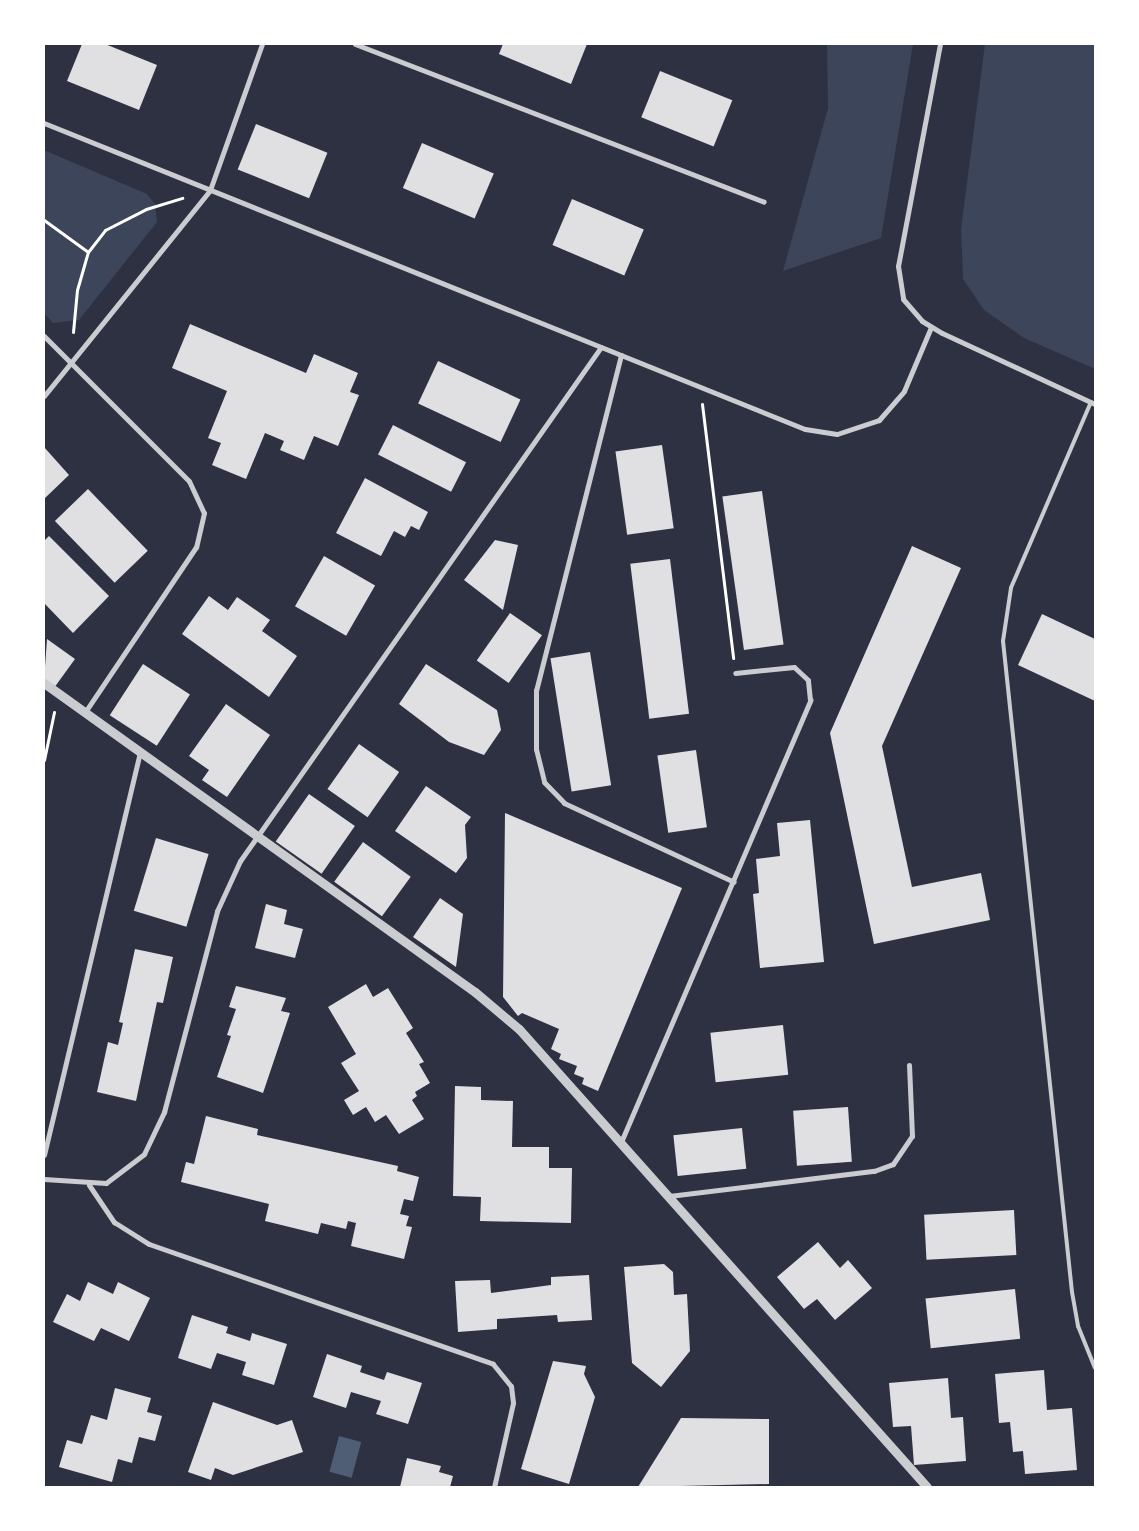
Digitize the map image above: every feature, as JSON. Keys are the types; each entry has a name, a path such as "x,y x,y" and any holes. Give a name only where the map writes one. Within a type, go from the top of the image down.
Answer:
{"street":[{"path":"44,396 210,190 262,44"},
{"path":"355,44 764,202"},
{"path":"940,44 897,276 908,307 932,327 1093,403"},
{"path":"44,123 805,429 850,432 879,420 899,399 932,327"},
{"path":"44,336 189,481 204,513 196,547 85,712"},
{"path":"44,1178 89,1185 112,1180 127,1171 156,1134 217,912 257,835 601,347"},
{"path":"622,355 536,690 532,723 536,749 544,782 564,803 734,882"},
{"path":"621,1142 734,882 810,692 808,680 794,667 735,673"},
{"path":"44,682 497,1009 542,1050 621,1142 927,1487"},
{"path":"44,1155 140,752"},
{"path":"669,1196 874,1171 893,1164 912,1136 909,1065"},
{"path":"89,1185 114,1222 149,1244 493,1364 511,1386 513,1403 494,1487"}],"lane":[{"path":"1093,403 1011,588 1004,642 1072,1292 1078,1326 1095,1368"}],"path":[{"path":"70,363 77,290 88,252 106,230 146,209 210,190"},
{"path":"44,220 88,252"},
{"path":"700,388 735,673"},
{"path":"44,760 58,693"}],"shaded area":[{"path":"827,44 913,44 881,238 783,271 828,108"},
{"path":"985,44 1095,44 1095,369 1024,338 984,310 963,279 961,229"},
{"path":"44,150 147,194 155,204 157,222 79,320 53,323 44,313"},
{"path":"339,1436 361,1442 352,1478 329,1472"}],"building":[{"path":"82,44 105,44 157,65 139,110 67,81"},
{"path":"503,44 587,44 571,84 499,54"},
{"path":"660,71 732,100 714,147 641,117"},
{"path":"256,124 327,153 309,198 238,169"},
{"path":"422,143 494,173 475,219 403,188"},
{"path":"572,199 644,229 624,276 552,245"},
{"path":"190,324 306,373 314,354 358,373 350,392 359,395 338,446 314,436 304,460 280,450 284,441 265,433 246,479 212,465 221,443 208,438 227,391 172,368"},
{"path":"438,361 520,399 501,442 418,404"},
{"path":"393,425 466,462 451,492 378,454"},
{"path":"662,445 674,528 627,535 615,452"},
{"path":"44,447 69,475 44,499"},
{"path":"365,478 428,512 419,530 411,526 405,537 394,531 381,556 336,533"},
{"path":"88,489 148,551 115,583 55,521"},
{"path":"762,491 784,644 744,650 722,497"},
{"path":"49,536 109,596 73,633 44,603 44,541"},
{"path":"495,540 518,545 503,610 464,580"},
{"path":"912,546 961,568 882,746 912,887 981,873 990,920 874,944 830,733"},
{"path":"324,556 375,586 346,636 295,606"},
{"path":"670,559 689,714 649,719 630,564"},
{"path":"209,596 228,610 237,597 270,620 262,631 297,656 269,697 182,634"},
{"path":"510,613 542,635 509,683 477,661"},
{"path":"1042,614 1095,639 1095,701 1018,665"},
{"path":"47,639 75,659 54,688 44,681"},
{"path":"590,652 611,785 572,792 550,658"},
{"path":"143,664 190,694 157,746 110,715"},
{"path":"426,664 497,710 501,730 484,755 449,742 399,704"},
{"path":"226,704 270,735 227,797 202,780 209,770 189,756"},
{"path":"359,744 399,772 368,817 327,789"},
{"path":"696,750 707,827 668,833 657,755"},
{"path":"426,786 471,817 465,825 467,858 456,873 395,831"},
{"path":"309,794 355,826 322,874 276,842"},
{"path":"505,813 682,888 598,1091 582,1084 584,1078 574,1074 577,1066 559,1059 561,1054 551,1049 559,1029 522,1013 518,1016 503,997"},
{"path":"810,820 824,962 760,968 753,894 759,893 756,859 780,856 777,823"},
{"path":"156,838 209,854 186,927 134,911"},
{"path":"363,842 411,877 382,916 334,882"},
{"path":"440,898 463,914 456,967 413,937"},
{"path":"266,904 287,910 284,924 303,929 295,958 255,948"},
{"path":"135,949 173,957 163,1003 157,1002 136,1101 97,1092 108,1042 118,1045 123,1023 119,1022"},
{"path":"366,984 373,997 388,988 413,1028 406,1033 424,1062 419,1064 430,1083 415,1092 417,1096 412,1100 424,1119 399,1134 386,1115 375,1122 366,1107 353,1115 344,1100 359,1091 341,1063 356,1054 328,1007"},
{"path":"236,986 286,998 281,1011 290,1013 263,1093 217,1077 231,1036 227,1035 236,1009 229,1007"},
{"path":"783,1025 788,1075 716,1082 710,1033"},
{"path":"455,1086 481,1087 481,1100 513,1101 512,1147 549,1147 549,1168 572,1168 571,1223 480,1221 481,1197 453,1196"},
{"path":"848,1107 852,1162 797,1166 793,1111"},
{"path":"206,1116 258,1129 257,1135 398,1166 397,1171 419,1177 413,1201 404,1199 400,1214 409,1216 406,1226 412,1227 404,1259 351,1246 356,1223 348,1221 346,1229 321,1223 318,1234 265,1221 269,1204 181,1182 186,1162 194,1164"},
{"path":"742,1128 746,1169 678,1176 673,1135"},
{"path":"1014,1210 1016,1255 926,1260 924,1215"},
{"path":"818,1242 840,1268 848,1260 872,1288 835,1320 817,1299 804,1309 777,1277"},
{"path":"664,1264 673,1272 674,1295 687,1294 690,1351 661,1387 632,1363 624,1267"},
{"path":"589,1275 592,1320 558,1322 557,1315 497,1319 497,1329 458,1332 455,1281 490,1280 491,1293 551,1285 551,1277"},
{"path":"88,1282 113,1294 118,1282 150,1298 129,1341 101,1328 94,1341 53,1322 67,1294 80,1301"},
{"path":"1015,1289 1020,1339 931,1348 925,1298"},
{"path":"192,1315 228,1327 226,1333 250,1341 252,1333 287,1344 274,1385 242,1375 246,1362 217,1353 211,1369 178,1358"},
{"path":"327,1354 362,1366 360,1372 384,1380 387,1372 422,1383 408,1424 376,1414 381,1401 351,1392 346,1408 313,1397"},
{"path":"553,1361 586,1366 584,1374 595,1397 569,1484 521,1469"},
{"path":"1044,1370 1047,1410 1072,1408 1077,1470 1025,1474 1023,1451 1013,1452 1010,1422 999,1423 995,1374"},
{"path":"948,1378 951,1418 963,1417 966,1461 914,1465 911,1426 893,1427 889,1383"},
{"path":"115,1388 151,1398 147,1412 162,1416 155,1441 139,1437 132,1463 118,1459 112,1482 59,1467 67,1440 82,1444 91,1415 107,1420"},
{"path":"213,1402 277,1425 292,1420 303,1452 233,1475 215,1468 211,1480 188,1472"},
{"path":"681,1418 769,1419 769,1484 638,1487"},
{"path":"407,1458 441,1466 439,1472 453,1476 450,1487 400,1487"}]}
